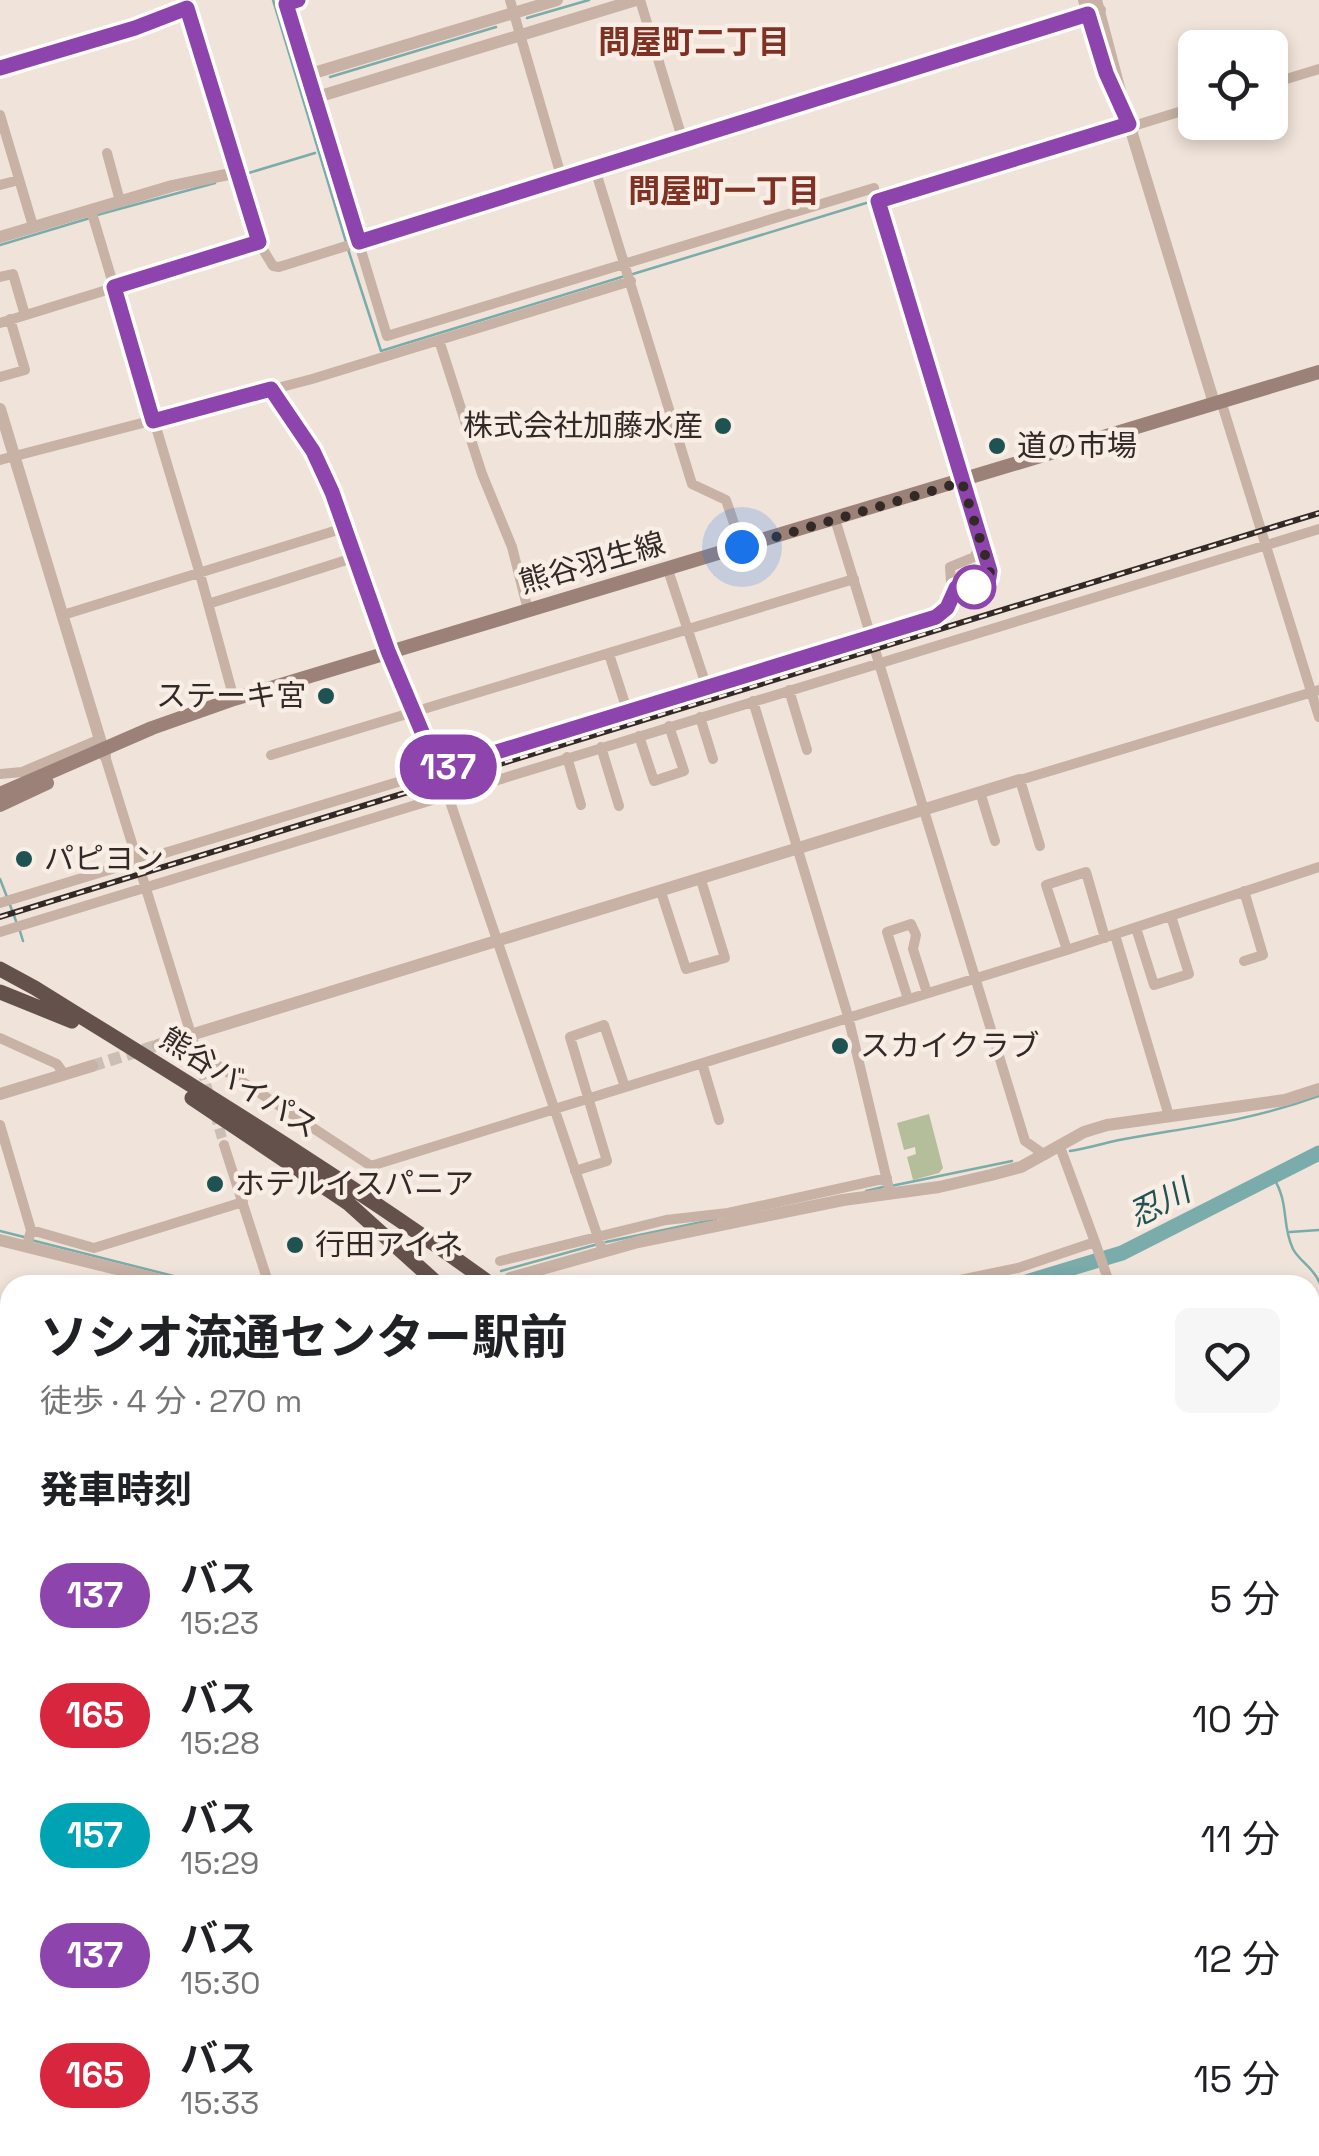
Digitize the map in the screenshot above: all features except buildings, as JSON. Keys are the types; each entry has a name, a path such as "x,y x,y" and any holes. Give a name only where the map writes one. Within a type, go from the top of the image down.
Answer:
{"highway":[{"name":"熊谷バイパス","path":"0,970 294,1150 404,1221 478,1275"},
{"name":"熊谷バイパス","path":"0,980 213,1111 348,1203 428,1275"},
{"path":"0,992 72,1021"}],"main road":[{"name":"熊谷羽生線","path":"0,794 102,747 234,699 1319,372"},
{"name":"熊谷羽生線","path":"0,805 102,747"}],"street":[{"path":"298,0 285,2 388,336 874,188"},
{"path":"308,75 512,6 557,0"},
{"path":"314,98 638,0 683,141"},
{"path":"0,68 135,28 186,4 259,242 273,266 279,268 683,141 1092,6 1106,73 1130,126 1315,691 1319,717"},
{"path":"512,6 562,179"},
{"path":"1288,78 1319,68"},
{"path":"956,588 984,584 989,578 878,201 1178,112"},
{"path":"0,116 5,152 19,180 33,226"},
{"path":"107,154 120,201"},
{"path":"594,168 692,484 726,500 742,547"},
{"path":"0,237 120,201 239,172"},
{"path":"0,185 19,180"},
{"path":"91,210 234,699"},
{"path":"0,377 26,370 5,321 259,242"},
{"path":"0,278 13,274 25,315"},
{"path":"0,460 271,389 631,280"},
{"path":"439,340 482,474 512,547 528,610"},
{"path":"271,389 313,451 356,557 388,651 448,794 601,1245"},
{"path":"0,409 202,1070"},
{"path":"835,519 1025,1140 1045,1156"},
{"path":"64,615 344,528"},
{"path":"0,932 1319,529"},
{"path":"956,588 950,582 950,567 974,557 982,545"},
{"path":"208,604 356,557"},
{"path":"668,570 707,688"},
{"path":"271,755 854,579"},
{"path":"0,903 936,617 947,608 956,588"},
{"path":"609,654 628,713"},
{"path":"789,690 807,750"},
{"path":"158,1045 1315,691"},
{"path":"753,700 848,1016 889,1186"},
{"path":"700,717 712,760"},
{"path":"638,736 654,781 684,772 670,726"},
{"path":"0,774 22,772 102,747"},
{"path":"600,747 619,806"},
{"path":"568,757 582,805"},
{"path":"1020,780 1040,846"},
{"path":"980,792 995,842"},
{"path":"197,1052 370,1166 1319,868"},
{"path":"1067,950 1046,885 1086,872 1169,1116"},
{"path":"662,892 686,969 725,958 701,880"},
{"path":"1244,891 1264,955 1244,961"},
{"path":"1136,928 1154,985 1189,974 1171,916"},
{"path":"908,999 887,932 911,924 916,936 913,948 927,993"},
{"path":"575,1171 608,1161 570,1036 604,1025 625,1087"},
{"path":"0,1038 57,1064 64,1074"},
{"path":"702,1062 719,1120"},
{"path":"0,1094 92,1066"},
{"path":"500,1261 638,1242 889,1186 940,1186 1021,1167 1084,1132 1108,1125 1285,1100 1319,1090"},
{"path":"0,1125 29,1238"},
{"path":"224,1145 265,1275"},
{"path":"1060,1147 1107,1275"},
{"path":"0,1240 29,1238 94,1248 242,1202"},
{"path":"29,1238 112,1275"},
{"path":"984,1275 1096,1242"},
{"path":"530,1275 601,1245"}],"green space":[{"path":"929,1114 943,1168 939,1173 913,1180 907,1157 916,1154 915,1147 904,1150 897,1123"}],"waterway":[{"path":"273,0 346,242"},
{"path":"527,18 589,0"},
{"path":"330,77 496,27"},
{"path":"242,175 315,153"},
{"path":"97,215 215,183"},
{"path":"633,274 866,203"},
{"path":"0,245 90,218"},
{"path":"348,249 381,351 625,276"},
{"path":"0,879 7,897"},
{"path":"10,905 16,921"},
{"path":"19,928 23,941"},
{"path":"1070,1151 1248,1117 1319,1096"},
{"name":"忍川","path":"1049,1275 1122,1253 1319,1153"},
{"path":"891,1186 1012,1161"},
{"path":"1273,1177 1282,1196 1293,1249 1315,1275"},
{"path":"866,1191 883,1187"},
{"path":"606,1242 716,1219"},
{"path":"1290,1232 1319,1230"},
{"path":"0,1231 24,1237"},
{"path":"31,1240 169,1275"},
{"path":"501,1271 598,1244"}],"tunnel":[{"path":"92,1066 158,1045"},
{"path":"202,1070 210,1098"},
{"path":"215,1114 224,1145"}],"railway":[{"path":"0,917 1319,513"}],"bus line":[{"name":"137","path":"0,68 135,28 187,8 259,242 114,287 153,421 271,389 313,451 332,492 388,651 438,770 936,617 947,608 956,588 964,590 984,584 990,571 878,201 1129,124 1106,73 1088,14 359,242 286,4 298,0"}],"place":[{"name":"株式会社加藤水産","path":"723,426"},
{"name":"道の市場","path":"997,446"},
{"name":"ステーキ宮","path":"326,696"},
{"name":"パピヨン","path":"24,859"},
{"name":"スカイクラブ","path":"840,1046"},
{"name":"ホテルイスパニア","path":"215,1184"},
{"name":"行田アイネ","path":"295,1245"}],"district":[{"name":"問屋町二丁目","path":"694,42"},
{"name":"問屋町一丁目","path":"724,191"}],"route":[{"path":"742,547 962,482 990,571 984,584 974,587"}]}
